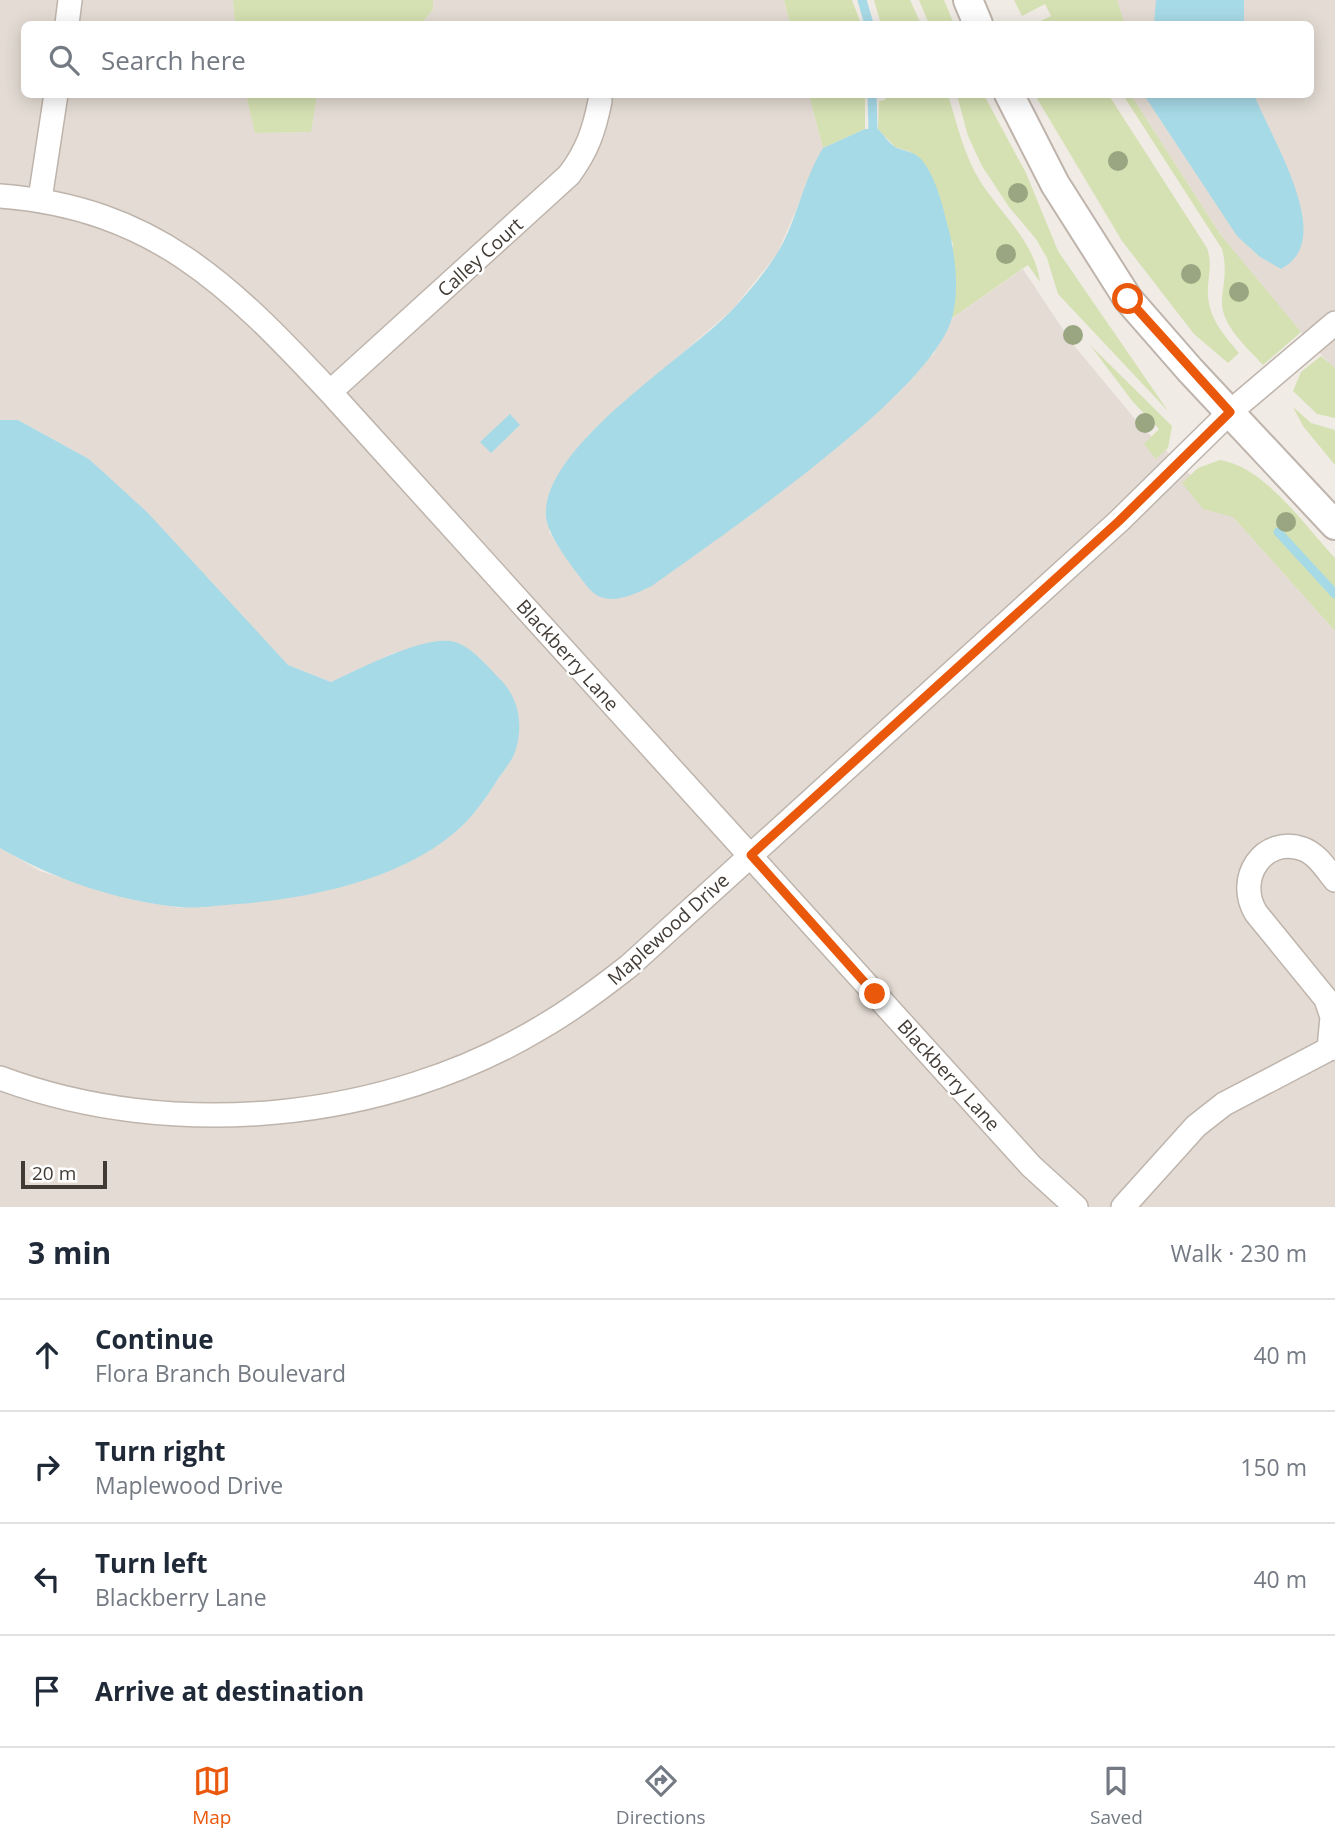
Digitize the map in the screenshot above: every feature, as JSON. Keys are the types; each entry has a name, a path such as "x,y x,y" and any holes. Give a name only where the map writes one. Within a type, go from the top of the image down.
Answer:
{"street":[{"path":"66,21 70,0"},
{"path":"968,0 977,21"},
{"path":"40,199 55,98"},
{"path":"1011,98 1055,184 1128,299 1335,525"},
{"name":"Calley Court","path":"330,392 569,175 583,157 593,135 600,101"},
{"name":"Blackberry Lane","path":"0,196 40,199 89,210 135,229 188,258 235,293 330,392 1031,1166 1076,1207"},
{"name":"Maplewood Drive","path":"0,1078 27,1088 102,1105 178,1114 229,1115 327,1105 420,1081 487,1056 540,1028 586,999 629,966 1119,521 1230,412 1335,323"},
{"path":"1123,1207 1196,1126 1224,1104 1332,1049 1332,1017 1326,999 1256,913 1249,901 1248,885 1251,869 1260,857 1291,846 1305,849 1317,858 1335,880"}],"shaded area":[{"path":"0,0 233,0 235,21 21,21 21,98 247,98 256,133 310,132 316,98 810,98 823,148 777,254 732,310 587,436 549,532 570,563 933,355 952,318 1023,269 1072,343 1140,425 1233,517 1335,631 1335,1207 0,1207 0,848 40,871 138,901 182,908 462,826 485,799 515,753 396,652 331,682 288,665 89,459 18,420 0,420"},
{"path":"433,0 784,0 789,21 423,21 433,9"},
{"path":"1117,0 1335,0 1335,370 1277,305 1220,234 1133,98 1314,98 1314,21 1122,21"}],"green space":[{"path":"233,0 433,0 433,9 423,21 235,21"},
{"path":"784,0 852,0 860,21 789,21"},
{"path":"874,0 910,0 920,21 880,21"},
{"path":"919,0 944,0 953,21 928,21"},
{"path":"1014,0 1117,0 1124,21 1040,21 1051,16 1045,4 1022,16"},
{"path":"247,98 317,98 311,132 255,133"},
{"path":"810,98 865,98 865,129 823,148"},
{"path":"949,98 974,171 1024,241 1037,268 1040,282 1028,265 952,318 953,244 911,152 895,147 878,129 879,101"},
{"path":"958,98 986,98 1026,173 1058,251 1168,411 1058,294 1047,258 982,166 968,136"},
{"path":"1037,98 1111,98 1207,248 1210,263 1209,306 1221,330 1239,353 1228,363 1194,334 1122,241"},
{"path":"1125,98 1133,98 1220,234 1301,332 1263,365 1236,335 1225,318 1222,299 1225,268 1222,249"},
{"path":"1090,345 1172,426 1168,448 1156,459 1144,444 1159,429 1133,402"},
{"path":"1321,356 1335,368 1335,418 1317,414 1293,391 1301,372"},
{"path":"1293,407 1311,423 1335,430 1335,465 1303,426"},
{"path":"1220,460 1237,465 1268,485 1335,558 1335,631 1233,517 1203,509 1182,483 1198,468"}],"water":[{"path":"1156,0 1244,0 1244,21 1154,21"},
{"path":"1146,98 1255,98 1297,192 1303,216 1303,238 1296,256 1281,269 1260,257 1237,236"},
{"path":"865,129 878,129 894,147 919,157 930,173 940,198 956,270 956,295 952,318 936,350 906,385 820,462 652,586 618,599 609,599 593,593 556,543 546,517 551,490 567,461 620,405 712,329 739,303 783,243 823,148"},
{"path":"510,414 520,425 491,453 480,442"},
{"path":"0,420 18,420 89,459 148,513 288,665 331,682 393,654 427,643 455,642 474,653 512,695 518,713 519,732 514,755 473,814 441,843 387,872 326,891 296,897 201,907 156,904 109,894 64,879 0,848"}],"waterway":[{"path":"862,0 868,21"},
{"path":"872,98 873,129"},
{"path":"1278,532 1335,594"}],"route":[{"path":"875,994 751,855 1119,521 1230,412 1128,299"}]}
